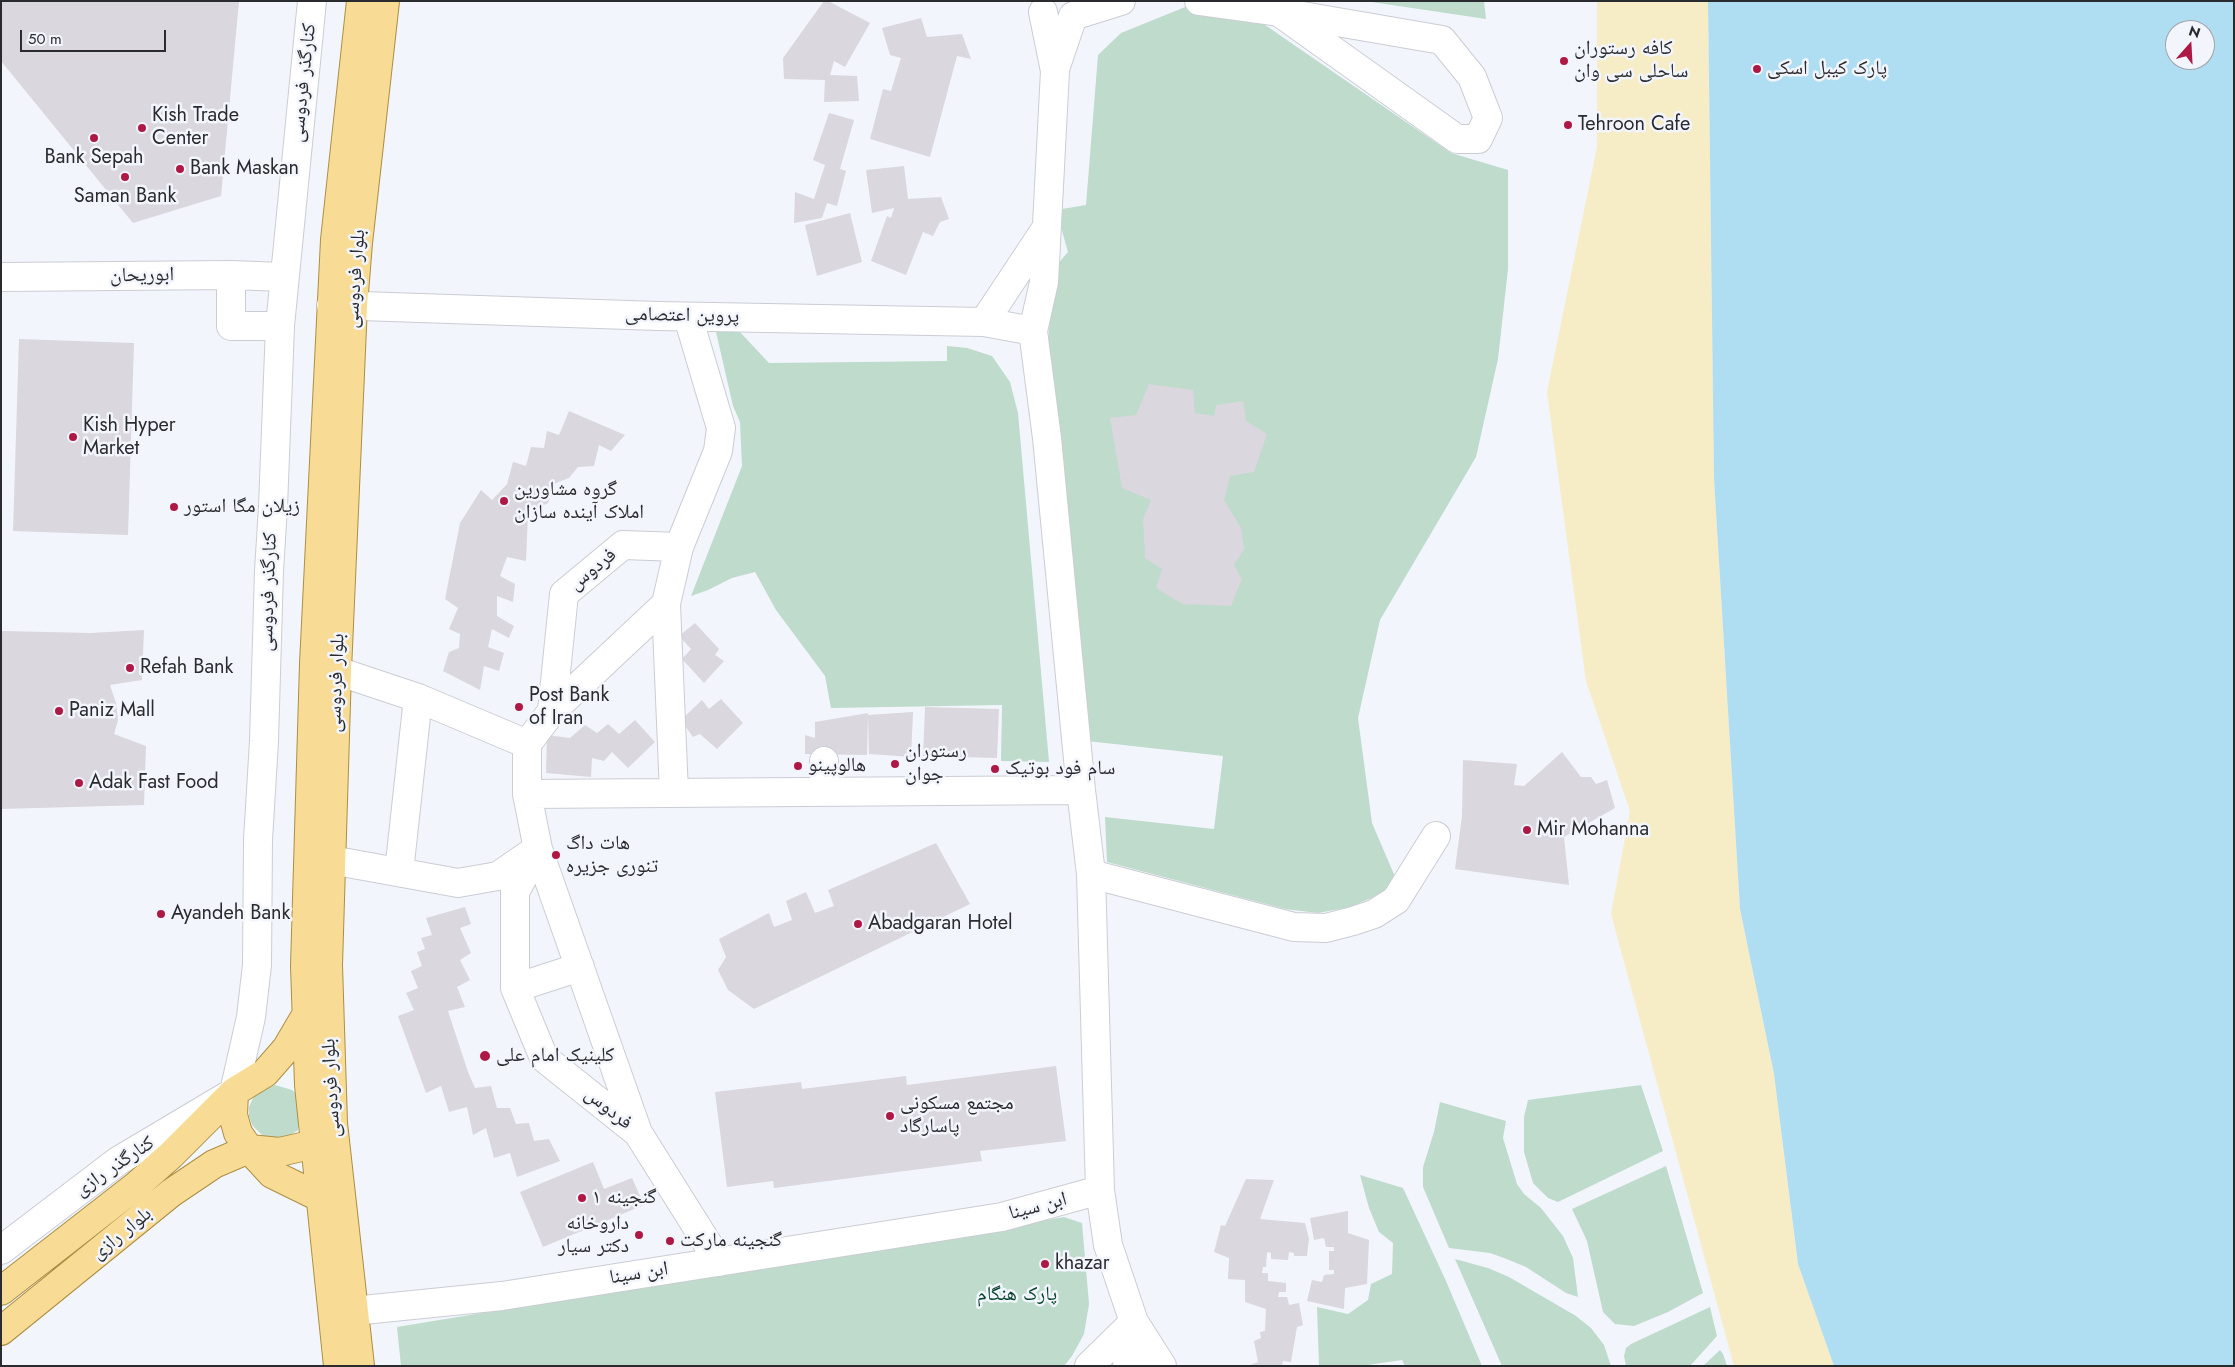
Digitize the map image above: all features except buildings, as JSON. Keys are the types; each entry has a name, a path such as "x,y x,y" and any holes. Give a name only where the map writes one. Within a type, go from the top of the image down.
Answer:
{"main road":[{"name":"بلوار فردوسی","path":"360,1366 342,1312 320,1197 314,1144 324,1102 306,1015 305,966 326,667 342,305 334,240 361,1"},
{"name":"بلوار فردوسی","path":"342,305 358,243 385,1"},
{"name":"بلوار فردوسی","path":"326,667 331,860 324,1102 342,1312 338,1366"},
{"name":"بلوار رازی","path":"1,1291 130,1191 171,1155 234,1092 265,1073 286,1050 306,1015"},
{"path":"249,1149 280,1152 314,1144 324,1102 288,1075 265,1073"},
{"path":"234,1092 233,1115 238,1134 249,1149 272,1174 320,1197"},
{"name":"بلوار رازی","path":"1,1331 171,1193 214,1164 249,1149"},
{"path":"171,1155 171,1193"}],"street":[{"name":"کنارگذر فردوسی","path":"234,1092 251,1017 257,965 258,840 264,741 269,571 274,507 280,326 283,277 312,1"},
{"path":"1040,5 1054,20 1062,21 1077,9 1121,1"},
{"path":"1199,1 1286,7 1442,40 1472,77 1488,118 1478,139 1457,139 1286,7"},
{"path":"1040,5 1055,71 1044,282 1033,330 1047,438 1081,790 1091,874 1100,1190 1108,1245 1134,1322 1155,1356 1127,1366"},
{"path":"1055,71 1077,9"},
{"path":"984,322 1047,227"},
{"name":"ابوریحان","path":"1,277 231,275 283,277"},
{"path":"231,275 230,326 280,326"},
{"name":"پروین اعتصامی","path":"342,305 688,317 984,322 1033,330"},
{"path":"674,793 666,604 679,547 718,451 721,428 688,317"},
{"name":"فردوس","path":"552,711 564,594 623,545 679,547"},
{"path":"326,667 418,698 527,744 552,711 666,604"},
{"path":"399,872 418,698"},
{"name":"فردوس","path":"527,744 527,794 538,849 638,1133 719,1262"},
{"path":"824,761 825,792"},
{"path":"527,794 1081,790"},
{"path":"1091,874 1294,927 1326,928 1374,914 1396,900 1436,836"},
{"path":"331,860 458,883 498,876 538,849"},
{"name":"فردوس","path":"538,849 515,892 515,988 544,1058 638,1133"},
{"path":"515,988 580,967"},
{"name":"کنارگذر رازی","path":"1,1250 118,1161 234,1092"},
{"name":"ابن سینا","path":"342,1312 502,1296 1002,1217 1100,1190"},
{"path":"1089,1366 1134,1322"}],"green space":[{"path":"1365,1 1484,1 1486,19"},
{"path":"1190,5 1252,16 1451,153 1508,170 1508,269 1498,359 1476,457 1380,620 1358,718 1372,823 1399,886 1350,907 1318,913 1285,909 1107,862 1105,817 1214,829 1223,756 1087,741 1047,350 1055,267 1068,252 1056,210 1086,205 1098,55 1121,33"},
{"path":"739,331 769,363 947,361 947,346 967,348 992,356 1010,382 1018,413 1049,762 1001,761 1002,705 831,708 825,676 776,610 755,572 732,578 691,596 742,466 740,422 733,406 716,332"},
{"path":"275,1085 292,1090 299,1096 298,1130 283,1140 265,1138 252,1125 249,1116 249,1107 253,1098 259,1091"},
{"path":"1641,1085 1663,1151 1558,1202 1548,1198 1533,1183 1524,1152 1524,1117 1528,1100"},
{"path":"1440,1102 1506,1121 1503,1138 1517,1184 1524,1194 1541,1208 1563,1236 1573,1258 1578,1297 1566,1293 1526,1267 1504,1258 1490,1253 1449,1248 1423,1187 1423,1167 1434,1132"},
{"path":"1666,1166 1703,1293 1668,1312 1634,1326 1615,1324 1603,1312 1587,1241 1572,1209"},
{"path":"1360,1175 1403,1188 1446,1281 1482,1366 1405,1366 1402,1360 1361,1366 1319,1366 1317,1307 1348,1314 1368,1300 1371,1284 1392,1274 1393,1243 1379,1232 1369,1208"},
{"name":"پارک هنگام","path":"1064,1217 1082,1223 1089,1304 1084,1334 1064,1366 401,1366 397,1327"},
{"path":"1455,1259 1488,1268 1509,1277 1576,1316 1591,1328 1604,1345 1611,1366 1502,1366"},
{"path":"1710,1307 1717,1336 1690,1366 1626,1366 1624,1356 1626,1348 1631,1344"},
{"path":"1720,1350 1727,1366 1703,1366"}],"sand":[{"path":"1597,1 1708,1 1714,479 1740,909 1774,1074 1798,1264 1834,1366 1734,1366 1611,914 1630,811 1586,681 1547,392 1597,147"}],"water":[{"path":"1708,1 2234,1 2234,1366 1834,1366 1798,1264 1774,1074 1740,909 1714,479"}],"place":[{"name":"کافه رستوران ساحلی سی وان","path":"1564,61"},
{"name":"پارک کیبل اسکی","path":"1757,69"},
{"name":"Tehroon Cafe","path":"1568,125"},
{"name":"Kish Trade Center","path":"142,128"},
{"name":"Bank Sepah","path":"94,138"},
{"name":"Bank Maskan","path":"180,169"},
{"name":"Saman Bank","path":"125,177"},
{"name":"Kish Hyper Market","path":"73,437"},
{"name":"گروه مشاورین املاک آینده سازان","path":"504,501"},
{"name":"زیلان مگا استور","path":"174,507"},
{"name":"Refah Bank","path":"130,668"},
{"name":"Post Bank of Iran","path":"519,707"},
{"name":"Paniz Mall","path":"59,711"},
{"name":"رستوران جوان","path":"895,764"},
{"name":"هالوپینو","path":"798,766"},
{"name":"سام فود بوتیک","path":"995,769"},
{"name":"Adak Fast Food","path":"79,783"},
{"name":"Mir Mohanna","path":"1527,830"},
{"name":"هات داگ تنورى جزيره","path":"556,855"},
{"name":"Ayandeh Bank","path":"161,914"},
{"name":"Abadgaran Hotel","path":"858,924"},
{"name":"کلینیک امام علی","path":"485,1056"},
{"name":"مجتمع مسکونی پاسارگاد","path":"890,1116"},
{"name":"گنجینه ۱","path":"582,1198"},
{"name":"داروخانه دکتر سیار","path":"639,1235"},
{"name":"گنجینه مارکت","path":"670,1241"},
{"name":"khazar","path":"1045,1264"}]}
